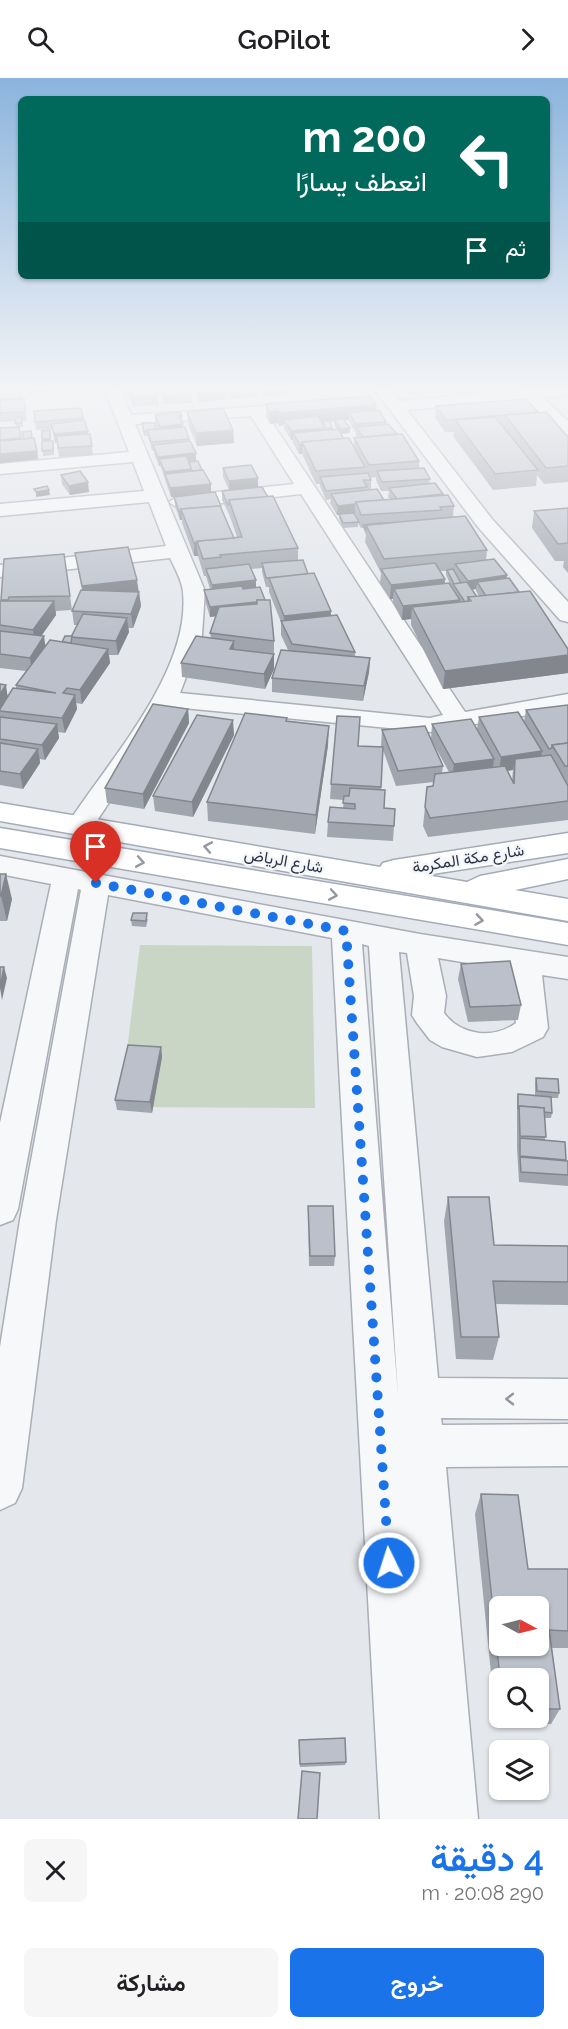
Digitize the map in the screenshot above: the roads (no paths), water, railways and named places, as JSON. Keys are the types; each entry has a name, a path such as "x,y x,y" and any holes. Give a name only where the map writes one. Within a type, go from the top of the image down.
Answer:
{"main road":[{"name":"شارع الرياض","path":"0,812 559,908"},
{"name":"شارع الرياض","path":"0,838 568,934"},
{"name":"شارع مكة المكرمة","path":"369,874 568,843"},
{"name":"شارع مكة المكرمة","path":"463,891 568,869"},
{"path":"536,876 537,891 559,908"}],"street":[{"path":"80,825 166,699 191,635 194,591 146,471"},
{"path":"295,471 459,721"},
{"path":"445,471 485,523 568,615"},
{"path":"0,510 306,488"},
{"path":"463,526 485,523"},
{"path":"341,541 363,538"},
{"path":"0,571 178,551"},
{"path":"166,699 430,725 568,701"},
{"path":"0,865 383,938 525,963 568,968"},
{"path":"0,1209 81,881"},
{"path":"0,1488 38,1220 81,881"},
{"path":"383,938 430,996 428,1015 442,1032 465,1044 491,1044 520,1039 532,1028 525,963"},
{"path":"383,938 417,1398 423,1446 452,1819"},
{"path":"383,938 406,1819"},
{"path":"417,1398 568,1399"},
{"path":"423,1446 568,1445"}]}
